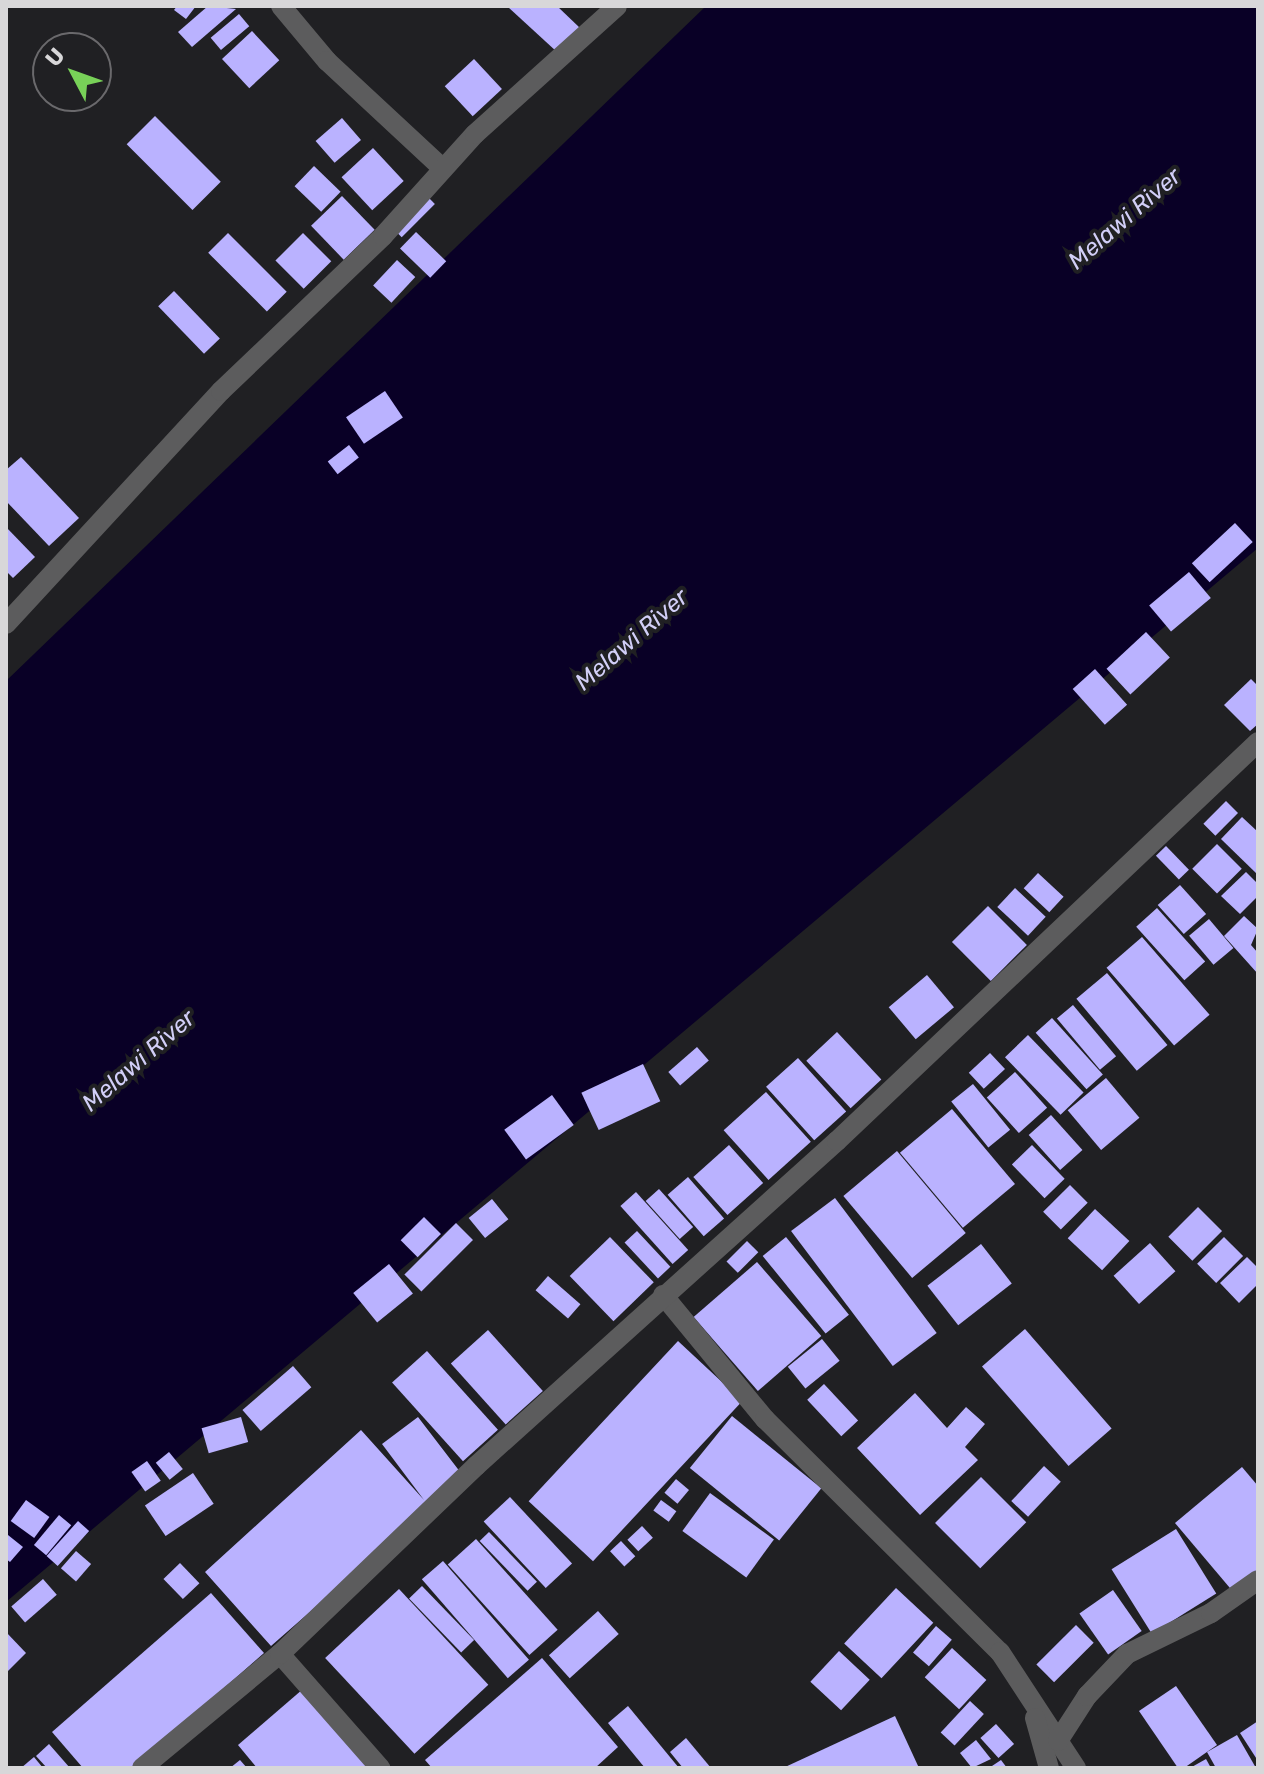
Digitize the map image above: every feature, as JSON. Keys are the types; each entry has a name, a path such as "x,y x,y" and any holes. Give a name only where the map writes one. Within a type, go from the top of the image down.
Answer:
{"street":[{"path":"281,6 327,61 442,168"},
{"path":"6,624 221,391 383,236 442,168 617,6"},
{"path":"142,1768 280,1654 663,1295 837,1141 1258,742"},
{"path":"663,1295 765,1419 1000,1652 1074,1765"},
{"path":"1058,1741 1087,1696 1127,1654 1211,1613 1258,1580"},
{"path":"280,1654 380,1768"},
{"path":"1031,1701 1045,1766"}],"water":[{"name":"Melawi River","path":"706,6 1258,6 1258,548 6,1602 6,681"}],"building":[{"path":"177,6 196,6 186,19 174,10"},
{"path":"208,6 236,9 192,47 178,32"},
{"path":"507,6 557,6 580,28 557,52"},
{"path":"239,14 249,26 221,50 211,38"},
{"path":"252,31 279,60 249,88 222,59"},
{"path":"474,59 502,89 473,116 445,86"},
{"path":"155,116 221,182 192,210 127,144"},
{"path":"342,118 361,140 335,163 316,141"},
{"path":"373,148 404,181 372,210 342,177"},
{"path":"314,166 341,192 321,212 295,186"},
{"path":"425,194 435,204 402,237 392,227"},
{"path":"342,196 375,230 344,260 311,226"},
{"path":"416,232 446,261 430,278 400,249"},
{"path":"228,233 287,292 267,311 208,253"},
{"path":"303,233 331,261 304,289 275,261"},
{"path":"397,260 415,277 391,303 373,286"},
{"path":"174,291 220,338 204,354 158,306"},
{"path":"385,391 403,418 364,444 346,417"},
{"path":"349,445 359,458 338,474 328,462"},
{"path":"21,457 79,518 49,546 6,501 6,470"},
{"path":"1235,523 1253,542 1210,582 1192,563"},
{"path":"6,527 35,557 13,578 6,571"},
{"path":"1189,572 1211,598 1171,631 1149,605"},
{"path":"1146,632 1170,658 1130,694 1107,669"},
{"path":"1095,669 1127,705 1105,725 1073,689"},
{"path":"1251,679 1258,686 1258,724 1250,731 1224,705"},
{"path":"1226,801 1238,813 1215,836 1203,824"},
{"path":"1242,817 1258,832 1258,875 1221,839"},
{"path":"1217,844 1242,869 1217,893 1192,869"},
{"path":"1166,846 1189,870 1179,879 1156,856"},
{"path":"1246,872 1258,884 1258,896 1240,914 1221,896"},
{"path":"1038,873 1064,897 1049,912 1024,888"},
{"path":"1180,885 1206,914 1184,934 1158,905"},
{"path":"1015,888 1046,917 1028,936 997,907"},
{"path":"988,906 1027,945 991,981 952,942"},
{"path":"1157,908 1205,962 1184,980 1136,927"},
{"path":"1244,916 1258,929 1251,945 1258,953 1258,974 1224,936"},
{"path":"1209,919 1233,948 1214,965 1189,936"},
{"path":"1142,937 1210,1015 1174,1046 1107,968"},
{"path":"1107,973 1167,1045 1137,1071 1076,999"},
{"path":"927,975 954,1007 916,1039 889,1007"},
{"path":"1073,1005 1116,1056 1100,1070 1057,1018"},
{"path":"1052,1018 1103,1074 1087,1089 1036,1033"},
{"path":"837,1032 881,1080 851,1108 806,1061"},
{"path":"1028,1035 1084,1093 1061,1115 1005,1057"},
{"path":"697,1047 709,1061 680,1086 668,1072"},
{"path":"990,1053 1005,1069 984,1089 969,1073"},
{"path":"798,1058 846,1112 814,1140 766,1087"},
{"path":"643,1064 660,1101 599,1130 581,1093"},
{"path":"1015,1072 1047,1108 1019,1133 987,1097"},
{"path":"1106,1078 1139,1118 1101,1150 1068,1110"},
{"path":"973,1084 1010,1130 988,1147 951,1102"},
{"path":"766,1092 811,1142 768,1180 724,1130"},
{"path":"552,1095 574,1125 526,1160 504,1130"},
{"path":"952,1109 1015,1184 963,1228 900,1153"},
{"path":"1051,1115 1082,1150 1060,1170 1029,1135"},
{"path":"729,1145 763,1183 727,1215 693,1177"},
{"path":"1032,1145 1065,1179 1045,1198 1012,1164"},
{"path":"897,1151 966,1233 912,1278 843,1196"},
{"path":"688,1177 724,1219 704,1236 668,1195"},
{"path":"1070,1185 1088,1203 1061,1230 1043,1212"},
{"path":"659,1189 693,1227 680,1239 646,1201"},
{"path":"636,1192 688,1250 673,1264 620,1206"},
{"path":"835,1198 937,1333 893,1366 791,1231"},
{"path":"492,1199 508,1219 485,1238 469,1218"},
{"path":"1198,1207 1222,1231 1192,1261 1168,1237"},
{"path":"1095,1209 1129,1241 1102,1270 1068,1238"},
{"path":"424,1217 441,1234 418,1257 401,1240"},
{"path":"456,1223 473,1240 421,1292 404,1275"},
{"path":"637,1231 670,1267 658,1278 625,1243"},
{"path":"610,1237 654,1282 613,1321 570,1276"},
{"path":"786,1237 849,1315 826,1334 763,1256"},
{"path":"1224,1237 1243,1256 1216,1283 1197,1264"},
{"path":"747,1241 758,1252 738,1273 726,1262"},
{"path":"1150,1243 1175,1271 1139,1304 1114,1276"},
{"path":"981,1244 1012,1283 958,1325 927,1286"},
{"path":"1247,1257 1258,1268 1258,1284 1239,1303 1220,1283"},
{"path":"757,1262 821,1336 758,1391 694,1317"},
{"path":"389,1264 413,1294 377,1322 353,1293"},
{"path":"548,1276 580,1304 568,1319 536,1290"},
{"path":"1025,1329 1112,1429 1069,1466 982,1366"},
{"path":"488,1330 543,1391 506,1424 451,1363"},
{"path":"822,1339 840,1361 805,1388 788,1367"},
{"path":"678,1341 742,1401 593,1561 529,1501"},
{"path":"427,1351 498,1430 463,1461 392,1382"},
{"path":"293,1366 311,1387 261,1431 242,1410"},
{"path":"824,1384 858,1421 841,1436 807,1400"},
{"path":"915,1393 947,1428 966,1407 985,1424 965,1447 978,1460 920,1515 857,1448"},
{"path":"732,1416 821,1488 779,1540 690,1468"},
{"path":"241,1417 248,1442 209,1453 202,1428"},
{"path":"418,1417 464,1477 271,1646 205,1572 361,1430 424,1500 382,1444"},
{"path":"169,1452 183,1469 170,1480 156,1463"},
{"path":"147,1461 161,1481 145,1492 131,1472"},
{"path":"1044,1466 1061,1482 1028,1517 1011,1501"},
{"path":"1242,1467 1258,1486 1258,1574 1235,1594 1175,1523"},
{"path":"193,1473 214,1504 166,1536 145,1505"},
{"path":"981,1477 1026,1522 980,1568 935,1523"},
{"path":"676,1479 689,1490 677,1504 664,1493"},
{"path":"710,1493 774,1539 746,1577 682,1531"},
{"path":"510,1497 572,1564 546,1588 484,1522"},
{"path":"26,1500 49,1517 34,1538 11,1521"},
{"path":"661,1500 676,1511 669,1522 653,1511"},
{"path":"59,1515 71,1525 46,1555 34,1545"},
{"path":"78,1521 89,1531 58,1566 47,1556"},
{"path":"642,1526 653,1538 638,1551 627,1540"},
{"path":"1176,1529 1216,1593 1152,1634 1112,1569"},
{"path":"489,1532 537,1582 528,1591 480,1541"},
{"path":"8,1535 23,1547 10,1562 6,1559"},
{"path":"476,1539 558,1630 529,1655 448,1564"},
{"path":"621,1541 635,1556 624,1567 610,1551"},
{"path":"76,1551 91,1564 76,1581 61,1568"},
{"path":"443,1561 529,1660 508,1678 422,1579"},
{"path":"180,1563 199,1583 183,1599 163,1579"},
{"path":"43,1579 57,1595 25,1622 11,1607"},
{"path":"422,1586 474,1640 461,1652 409,1599"},
{"path":"896,1588 933,1623 881,1678 844,1644"},
{"path":"399,1589 488,1685 414,1754 325,1658"},
{"path":"1113,1590 1142,1631 1108,1654 1079,1614"},
{"path":"211,1593 264,1653 133,1768 83,1768 52,1732"},
{"path":"598,1611 619,1634 570,1678 549,1655"},
{"path":"1076,1625 1094,1643 1054,1682 1036,1665"},
{"path":"936,1626 952,1640 929,1666 913,1652"},
{"path":"6,1632 26,1653 6,1673"},
{"path":"952,1648 986,1680 959,1709 925,1677"},
{"path":"839,1651 870,1680 841,1710 810,1682"},
{"path":"542,1658 618,1747 595,1768 432,1768 425,1760"},
{"path":"1176,1686 1217,1745 1184,1768 1178,1768 1139,1711"},
{"path":"303,1689 369,1768 257,1768 238,1745"},
{"path":"970,1701 984,1714 955,1745 941,1732"},
{"path":"628,1706 679,1768 645,1768 608,1723"},
{"path":"895,1716 919,1768 783,1768"},
{"path":"1258,1721 1258,1761 1240,1733"},
{"path":"996,1724 1014,1744 998,1758 980,1738"},
{"path":"1237,1735 1256,1768 1216,1768 1207,1752"},
{"path":"686,1738 711,1768 683,1768 670,1752"},
{"path":"976,1740 991,1759 972,1768 960,1753"},
{"path":"49,1744 70,1768 47,1768 36,1756"},
{"path":"34,1757 43,1768 21,1768"},
{"path":"1206,1759 1211,1768 1190,1768"},
{"path":"240,1760 247,1768 230,1768"},
{"path":"1001,1760 1007,1768 989,1768"}]}
